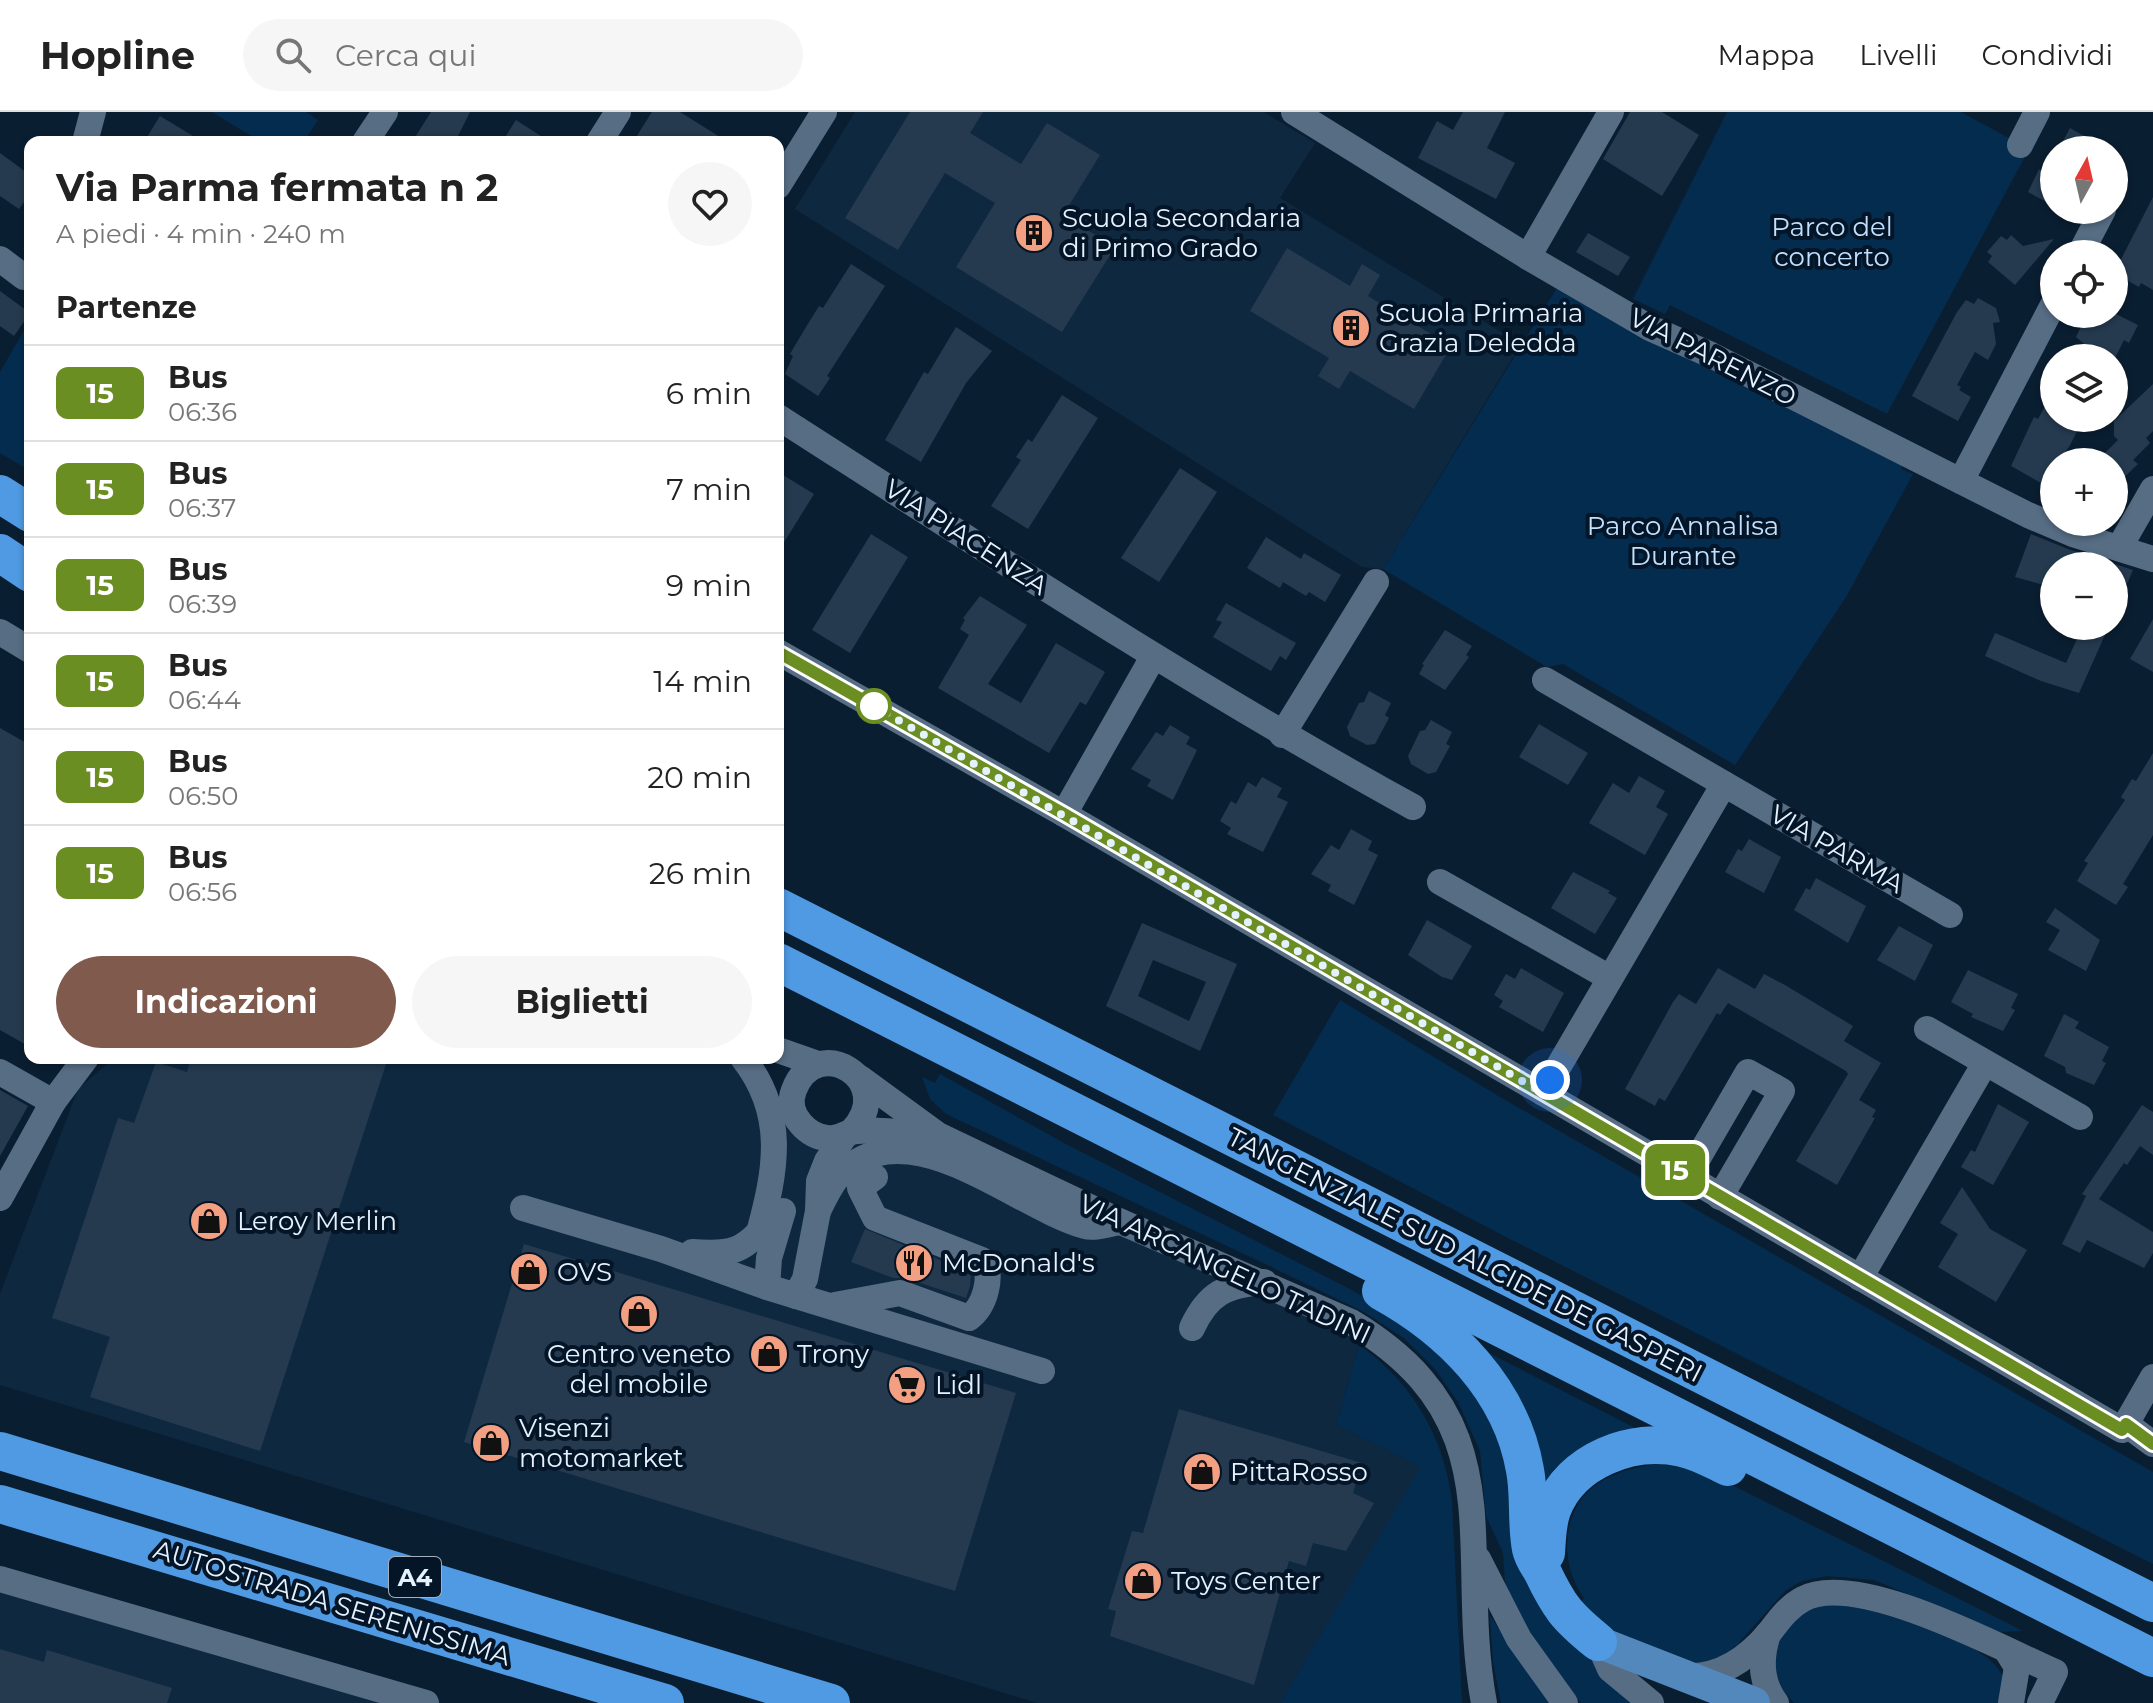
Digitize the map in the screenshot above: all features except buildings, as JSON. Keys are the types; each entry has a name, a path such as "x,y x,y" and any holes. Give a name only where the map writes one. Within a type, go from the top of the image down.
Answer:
{"highway":[{"path":"0,494 24,509"},
{"path":"0,553 24,569"},
{"path":"0,559 24,570"},
{"name":"TANGENZIALE SUD ALCIDE DE GASPERI","path":"784,910 2153,1603"},
{"name":"TANGENZIALE SUD ALCIDE DE GASPERI","path":"784,965 2153,1658"},
{"path":"1300,1224 1316,1249 1327,1258 1440,1329 1475,1364 1489,1384 1520,1446 1528,1491 1531,1549 1560,1608 1598,1642"},
{"path":"1542,1572 1551,1513 1565,1487 1598,1459 1640,1446 1669,1446 1697,1452 1783,1493 1877,1518"},
{"name":"AUTOSTRADA SERENISSIMA","path":"0,1451 831,1703"},
{"name":"AUTOSTRADA SERENISSIMA","path":"0,1504 665,1703"}],"main road":[{"path":"1598,1642 1631,1670 1688,1690 1754,1703"}],"street":[{"path":"87,136 93,112"},
{"path":"369,136 385,112"},
{"path":"603,136 618,112"},
{"path":"784,176 824,112"},
{"name":"VIA PARENZO","path":"1294,112 1528,257 1650,328 1711,355 2028,515 2153,559"},
{"path":"1528,257 1611,112"},
{"path":"2020,145 2037,112"},
{"path":"0,259 24,277"},
{"path":"1961,481 2041,328"},
{"name":"VIA PIACENZA","path":"784,421 1153,657 1282,735 1413,807"},
{"path":"2119,548 2153,489"},
{"path":"1282,735 1376,582"},
{"path":"0,632 24,646"},
{"path":"784,655 1064,814 2122,1430 2153,1377"},
{"path":"1064,814 1153,657"},
{"name":"VIA PARMA","path":"1545,680 1950,915"},
{"path":"1543,1093 1724,784"},
{"path":"1440,882 1610,978"},
{"path":"1927,1029 2080,1117"},
{"name":"VIA ARCANGELO TADINI","path":"784,1052 818,1064 847,1066 938,1135 1121,1222 1264,1282 1366,1331 1396,1354 1422,1380 1452,1427 1465,1462 1473,1498 1478,1660 1484,1703"},
{"path":"1860,1278 1985,1063"},
{"path":"0,1198 53,1102 82,1064"},
{"path":"748,1064 759,1078 773,1125 775,1165 767,1287"},
{"name":"VIA ARCANGELO TADINI","path":"760,1064 810,1134 824,1138 848,1134 938,1135"},
{"path":"661,1249 718,1254 748,1245 773,1217 792,1171 791,1095 798,1079 818,1064"},
{"path":"0,1072 53,1102"},
{"path":"1687,1177 1748,1072 1782,1091 1720,1197"},
{"path":"796,1296 805,1279 818,1211 819,1181 827,1161 861,1121 867,1106 866,1089 860,1078"},
{"path":"818,1211 835,1180 853,1164 880,1153 904,1150 935,1155 1087,1227 1121,1222"},
{"path":"832,1306 900,1293 969,1318 975,1314 990,1277 982,1260 875,1218 860,1188 875,1177"},
{"path":"523,1208 1042,1371"},
{"path":"1192,1328 1202,1306 1222,1290 1264,1282"},
{"path":"2126,1424 2153,1444"},
{"name":"VIA ARCANGELO TADINI","path":"1475,1553 1519,1639 1565,1703"},
{"path":"0,1579 426,1703"},
{"path":"1688,1690 1724,1671 1768,1634 1788,1609 1803,1599 1836,1591 1888,1601 2055,1672 2040,1703"},
{"path":"1768,1634 1762,1659 1763,1673 1776,1703"},
{"path":"1598,1642 1610,1669 1651,1703"},
{"path":"2007,1651 2017,1667 2011,1703"}],"shaded area":[{"path":"855,112 1264,112 1315,143 1280,198 1521,344 1383,569 1362,567 795,209"},
{"path":"107,1064 742,1064 798,1126 938,1144 1357,1340 1359,1345 1336,1425 1422,1467 1280,1703 1037,1703 0,1385 0,1294 78,1089"},
{"path":"0,1588 382,1703 0,1703"}],"green space":[{"path":"212,112 306,112 318,120 308,136 251,136"},
{"name":"Parco del concerto","path":"1727,112 1961,112 2029,149 1887,414 1670,305 1665,314 1633,299"},
{"name":"Parco Annalisa Durante","path":"1557,288 1903,465 1901,469 1913,474 1846,597 1735,765 1563,664 1547,667 1383,569"},
{"path":"24,330 24,467 0,453 0,372"},
{"path":"1340,1000 1500,1097 2153,1472 2153,1564 1506,1237 1273,1115"},
{"path":"940,1074 1066,1144 1385,1309 1474,1384 1585,1649 1599,1670 1636,1703 1581,1703 1532,1640 1510,1597 1505,1581 1503,1553 1486,1516 1480,1451 1458,1402 1436,1370 1405,1339 1364,1312 946,1114 930,1099 922,1077 935,1083"},
{"path":"1359,1345 1395,1376 1410,1394 1442,1455 1452,1501 1462,1703 1280,1703 1421,1467 1336,1425"},
{"path":"1487,1352 1643,1432 1544,1494"},
{"path":"1659,1464 1704,1471 2023,1631 1997,1632 1874,1580 1827,1576 1802,1581 1786,1590 1737,1645 1713,1663 1691,1664 1648,1650 1602,1625 1579,1604 1584,1598 1571,1573 1567,1545 1575,1510 1595,1486 1624,1471"},
{"path":"1835,1602 1928,1628 1976,1650 1993,1663 2003,1677 2000,1703 1794,1703 1781,1688 1774,1671 1775,1643 1803,1611"},
{"path":"1490,1616 1552,1703 1501,1703 1493,1662"}],"bus line":[{"name":"15","path":"784,655 1064,814 2122,1430 2126,1424 2153,1444"}],"place":[{"name":"Scuola Secondaria di Primo Grado","path":"1034,233"},
{"name":"Scuola Primaria Grazia Deledda","path":"1351,328"},
{"name":"Leroy Merlin","path":"209,1221"},
{"name":"McDonald's","path":"914,1263"},
{"name":"OVS","path":"529,1272"},
{"name":"Centro veneto del mobile","path":"639,1314"},
{"name":"Trony","path":"769,1354"},
{"name":"Lidl","path":"907,1385"},
{"name":"Visenzi motomarket","path":"491,1443"},
{"name":"PittaRosso","path":"1202,1472"},
{"name":"Toys Center","path":"1143,1581"}],"route":[{"path":"874,706 1543,1093 1550,1080"}]}
